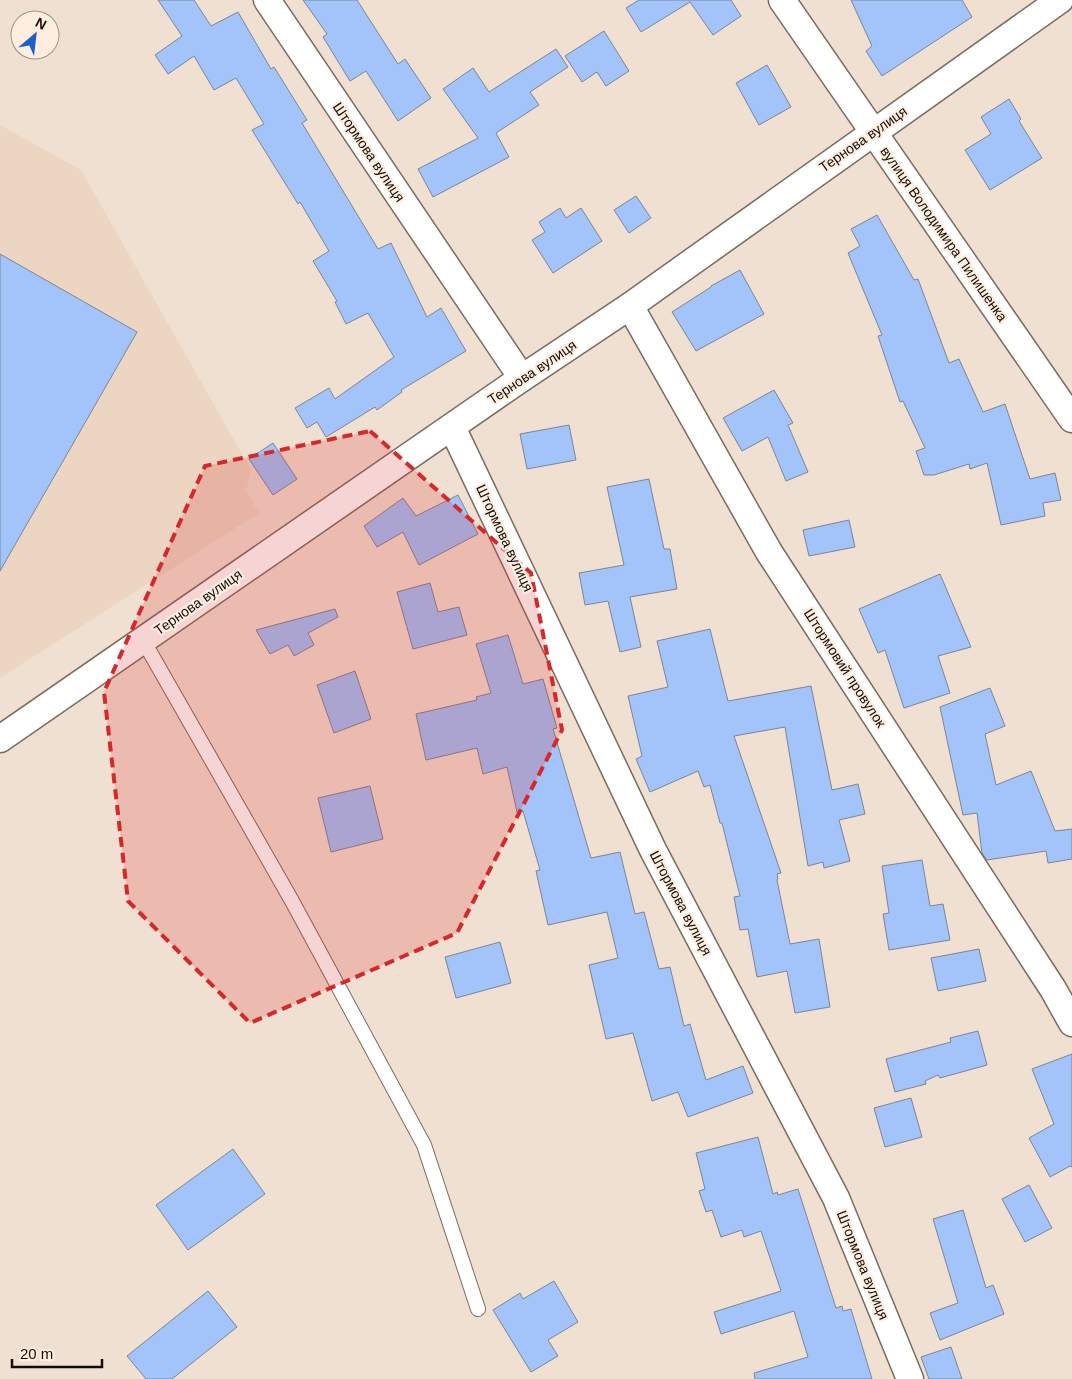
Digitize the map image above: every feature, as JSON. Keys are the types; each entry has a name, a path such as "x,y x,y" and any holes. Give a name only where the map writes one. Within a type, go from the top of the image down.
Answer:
{"street":[{"name":"Штормова вулиця","path":"267,0 522,378"},
{"name":"вулиця Володимира Пилишенка","path":"782,0 1072,419"},
{"name":"Тернова вулиця","path":"0,739 522,378 630,306 873,131 1060,0"},
{"name":"Штормовий провулок","path":"630,306 769,552 1053,989 1072,1023"},
{"name":"Штормова вулиця","path":"452,427 653,850 836,1198 910,1379"}],"lane":[{"path":"143,640 292,901 424,1145 478,1309"}],"highlighted area":[{"path":"370,431 531,573 562,730 457,933 250,1023 128,901 104,692 205,466"}],"shaded area":[{"path":"0,125 81,170 251,470 246,491 259,513 0,678"}],"building":[{"path":"158,0 194,0 211,26 238,12 271,69 274,67 307,120 302,123 378,249 391,243 427,317 441,308 466,351 401,390 402,392 377,410 375,407 326,437 317,422 307,428 295,408 329,388 335,399 394,357 368,313 346,324 335,302 337,301 313,261 329,251 300,202 298,204 252,130 264,124 236,78 214,90 194,56 168,74 155,55 182,36"},
{"path":"303,0 357,0 398,64 405,59 431,98 398,121 366,71 350,81 323,37 327,34"},
{"path":"639,0 731,0 741,16 713,35 690,2 641,32 626,8"},
{"path":"851,0 962,0 972,17 882,76 866,51 872,46"},
{"path":"604,31 629,71 606,86 597,72 582,82 565,56"},
{"path":"556,49 568,67 530,92 539,105 496,133 509,157 433,197 418,169 478,138 443,89 473,68 489,92"},
{"path":"767,65 791,107 759,125 736,83"},
{"path":"1009,99 1021,119 1019,121 1042,158 990,190 965,150 991,134 981,117"},
{"path":"636,196 651,218 629,233 614,210"},
{"path":"560,208 566,218 581,208 602,241 553,273 532,240 545,232 539,222"},
{"path":"877,215 914,280 918,279 949,363 959,359 983,412 1005,404 1030,479 1055,473 1061,500 1043,503 1045,516 1001,525 987,463 970,469 969,464 934,475 924,475 916,451 925,448 903,401 900,402 878,336 882,335 848,253 860,246 851,229"},
{"path":"0,254 137,332 0,571"},
{"path":"740,270 764,314 696,351 672,312 711,286"},
{"path":"774,390 793,423 788,425 808,472 786,481 768,437 742,451 723,418"},
{"path":"569,425 576,460 527,469 520,434"},
{"path":"273,443 297,479 273,495 249,459"},
{"path":"649,479 664,549 670,549 677,589 630,597 641,647 620,652 608,601 585,605 579,573 624,565 607,487"},
{"path":"458,495 478,534 419,565 403,532 377,547 364,526 403,498 416,516"},
{"path":"849,520 855,547 809,556 803,530"},
{"path":"940,574 971,647 938,656 950,693 904,708 885,650 878,653 859,609"},
{"path":"430,583 438,612 459,607 467,635 413,649 397,592"},
{"path":"335,609 338,617 308,633 314,645 294,656 288,645 270,654 256,630"},
{"path":"710,629 728,701 811,686 832,790 858,784 865,814 839,820 850,861 824,868 823,862 808,866 785,727 734,736 781,873 777,874 777,880 790,944 819,939 830,1007 795,1013 787,971 757,977 748,929 740,930 734,897 740,896 722,823 720,823 710,785 704,787 698,771 650,792 636,759 642,756 628,696 668,687 657,641"},
{"path":"508,635 523,684 543,679 557,728 553,729 591,858 620,852 635,914 644,912 659,969 670,967 684,1026 690,1024 706,1080 743,1066 753,1093 688,1117 678,1092 652,1101 633,1033 606,1039 589,965 618,958 607,912 548,925 536,871 540,870 523,811 517,812 507,767 483,774 477,748 426,760 416,714 477,700 476,697 491,693 476,644"},
{"path":"355,671 371,719 334,733 317,685"},
{"path":"990,688 1005,726 985,734 996,785 1031,771 1055,831 1072,829 1072,859 1048,863 1046,851 987,860 982,853 977,813 963,815 940,707"},
{"path":"370,786 383,839 331,852 318,798"},
{"path":"922,860 930,906 943,904 950,940 889,950 883,914 889,913 882,866"},
{"path":"500,942 511,983 456,998 445,957"},
{"path":"979,949 986,981 938,991 931,958"},
{"path":"978,1031 987,1065 940,1078 938,1075 925,1081 926,1084 895,1092 886,1059 951,1042 950,1038"},
{"path":"1072,1054 1072,1167 1070,1166 1050,1177 1029,1138 1054,1124 1032,1069"},
{"path":"911,1098 922,1137 885,1147 874,1108"},
{"path":"758,1137 773,1194 777,1192 778,1195 798,1189 836,1308 842,1306 843,1311 851,1309 872,1379 755,1379 754,1373 808,1357 794,1311 721,1334 714,1312 781,1291 761,1231 744,1237 742,1230 721,1237 712,1210 706,1212 699,1191 705,1189 696,1153"},
{"path":"233,1149 265,1194 188,1250 156,1205"},
{"path":"1029,1185 1052,1228 1025,1242 1002,1199"},
{"path":"963,1210 986,1288 993,1285 1004,1314 940,1340 930,1313 958,1303 933,1219"},
{"path":"554,1281 578,1322 548,1340 558,1356 531,1372 493,1310 520,1293 523,1299"},
{"path":"208,1291 237,1327 172,1379 146,1379 127,1356"},
{"path":"951,1347 962,1379 929,1379 921,1357"}]}
